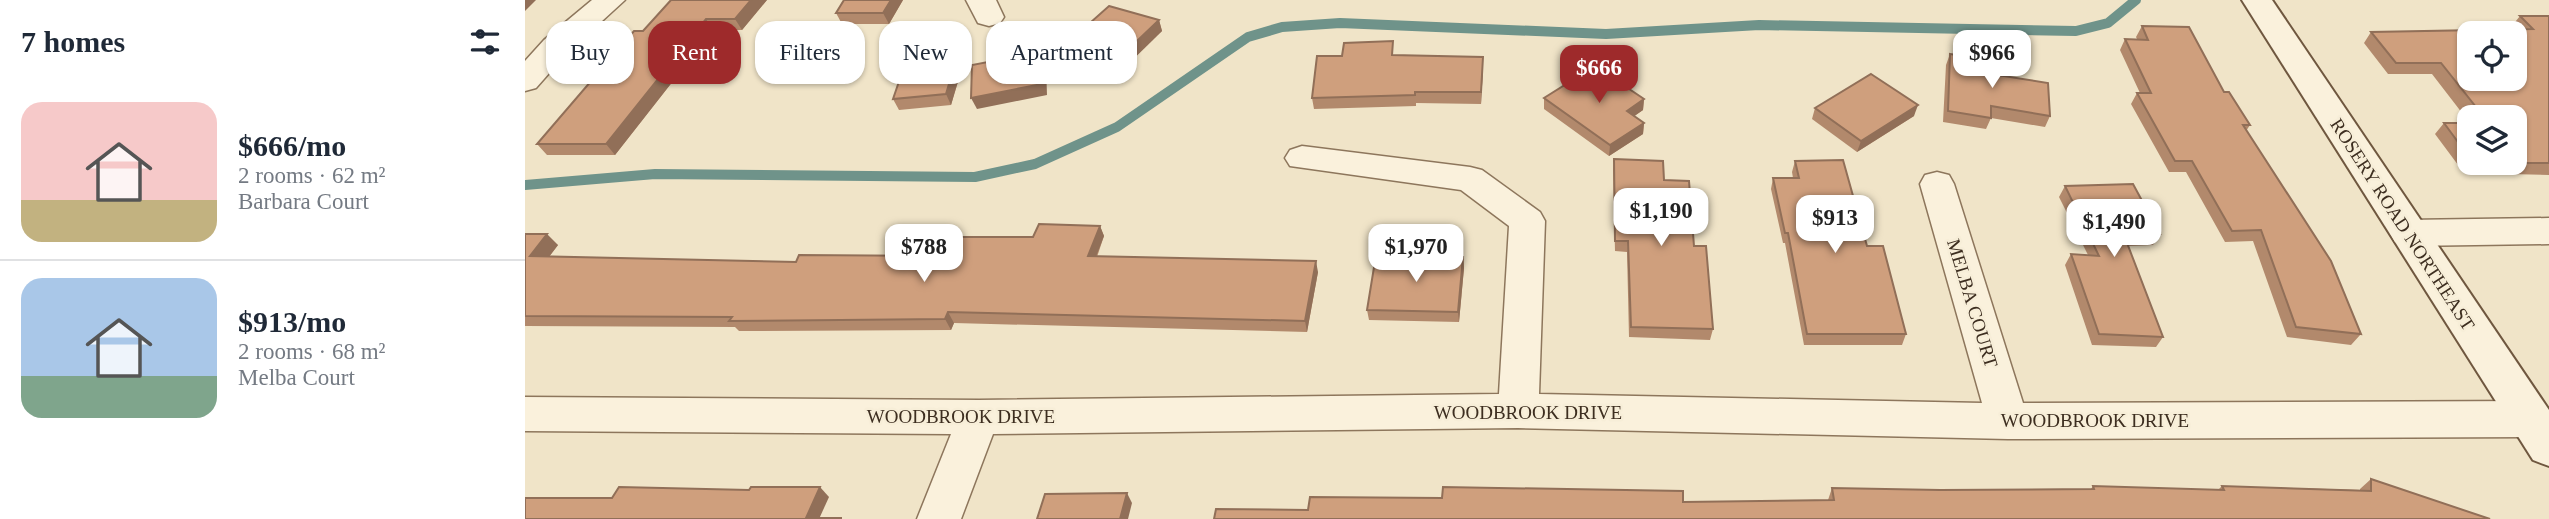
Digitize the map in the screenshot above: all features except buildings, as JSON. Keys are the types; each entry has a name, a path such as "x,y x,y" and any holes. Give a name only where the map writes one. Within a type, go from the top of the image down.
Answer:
{"street":[{"path":"525,80 555,47 610,0"},
{"name":"ROSERY ROAD NORTHEAST","path":"2257,0 2540,433"},
{"path":"1302,158 1470,178 1527,221 1518,411"},
{"name":"MELBA COURT","path":"1937,184 2008,421"},
{"path":"2409,233 2549,231"},
{"name":"WOODBROOK DRIVE","path":"525,414 979,417 1518,411 2540,433"},
{"path":"939,519 979,417"}],"waterway":[{"path":"525,185 655,174 975,177 1035,164 1117,127 1248,37 1282,27 1340,23 1606,34 1759,25 2076,31 2108,23 2136,0"}]}
